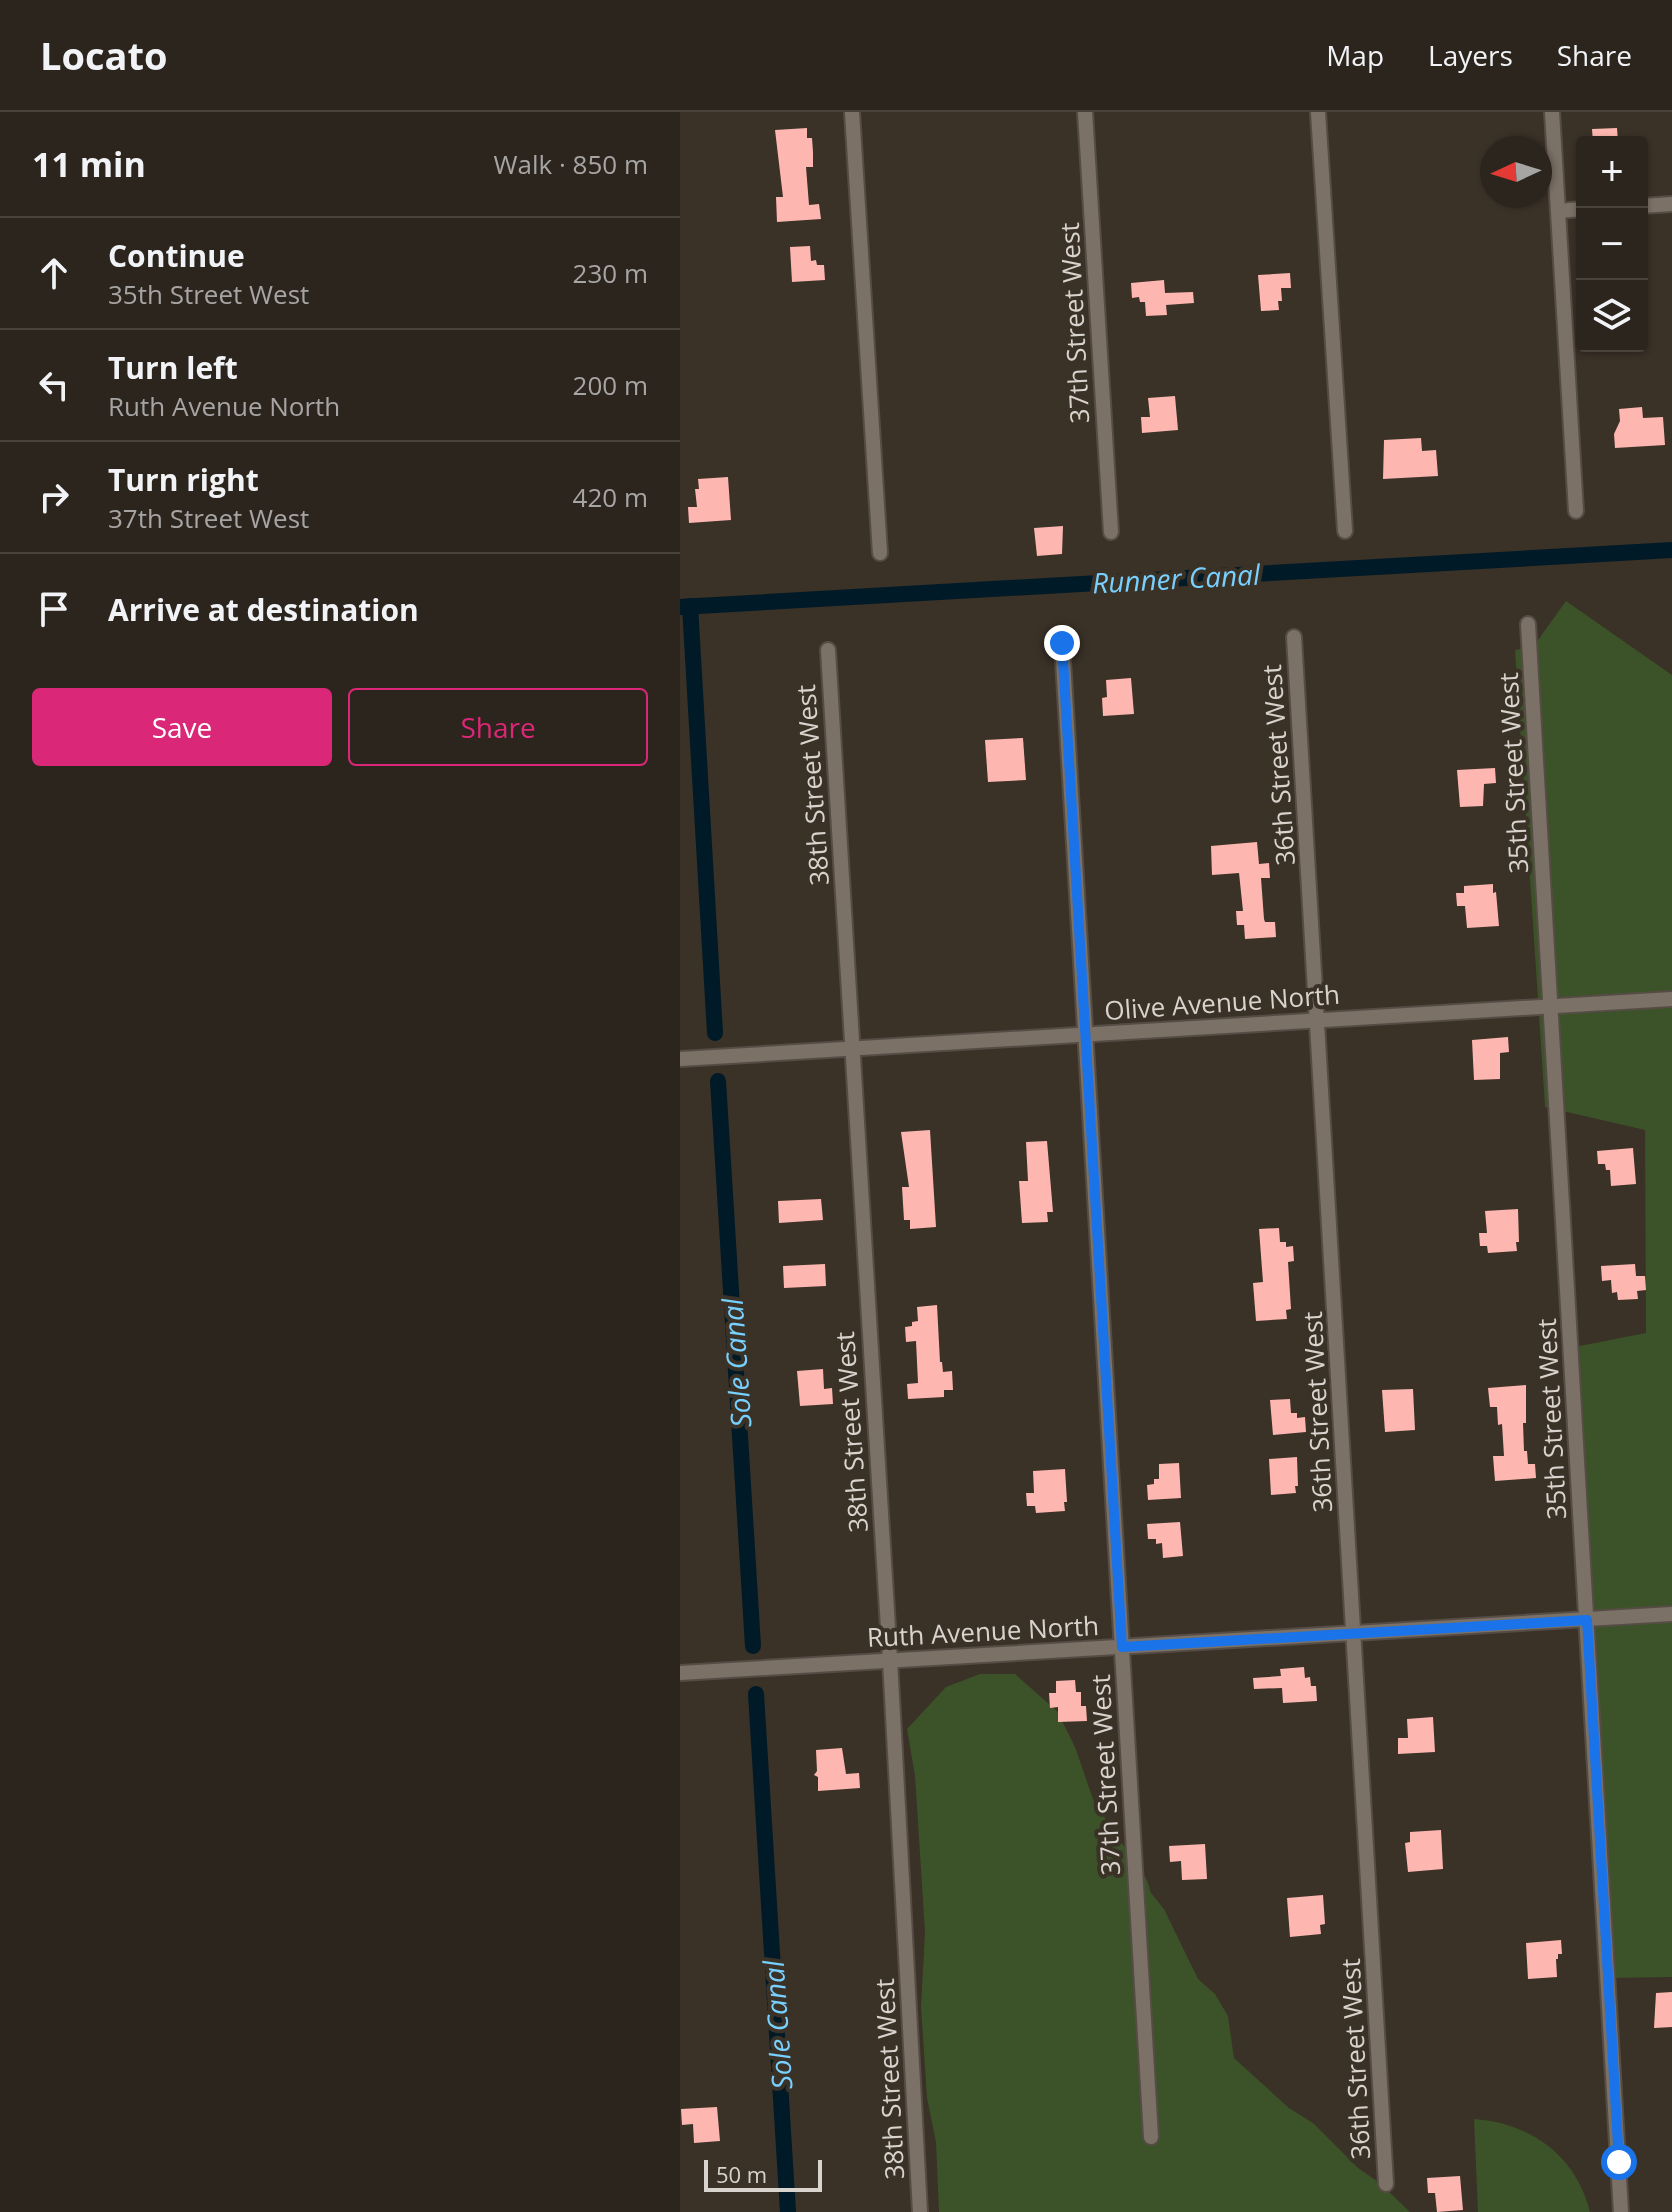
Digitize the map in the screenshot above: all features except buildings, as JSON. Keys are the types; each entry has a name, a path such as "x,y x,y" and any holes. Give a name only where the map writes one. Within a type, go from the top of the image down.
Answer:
{"street":[{"path":"852,112 880,553"},
{"name":"37th Street West","path":"1085,112 1111,532"},
{"path":"1318,112 1345,531"},
{"path":"1552,112 1576,511"},
{"path":"1648,206 1672,204"},
{"path":"1558,211 1576,210"},
{"name":"35th Street West","path":"1528,624 1621,2212"},
{"name":"36th Street West","path":"1294,637 1386,2184"},
{"name":"37th Street West","path":"1062,643 1151,2137"},
{"name":"38th Street West","path":"828,650 890,1660 920,2212"},
{"name":"Olive Avenue North","path":"680,1059 1672,999"},
{"name":"Ruth Avenue North","path":"680,1673 1672,1614"}],"green space":[{"path":"1566,601 1672,675 1672,1977 1611,1978 1564,1349 1646,1333 1645,1130 1545,1107 1515,650 1533,647"},
{"path":"980,1674 1015,1674 1057,1711 1075,1747 1094,1802 1147,1880 1198,1979 1215,1994 1228,2016 1234,2058 1289,2108 1313,2123 1358,2168 1380,2183 1410,2212 939,2212 936,2142 927,2098 921,2007 925,1932 915,1776 907,1729 946,1687"},
{"path":"1474,2119 1514,2127 1548,2146 1574,2174 1590,2212 1478,2212"}],"waterway":[{"name":"Runner Canal","path":"680,607 1672,550"},
{"name":"Sole Canal","path":"690,606 715,1033"},
{"name":"Sole Canal","path":"718,1081 753,1646"},
{"name":"Sole Canal","path":"756,1694 788,2212"}],"route":[{"path":"1062,643 1122,1647 1587,1620 1619,2162"}]}
